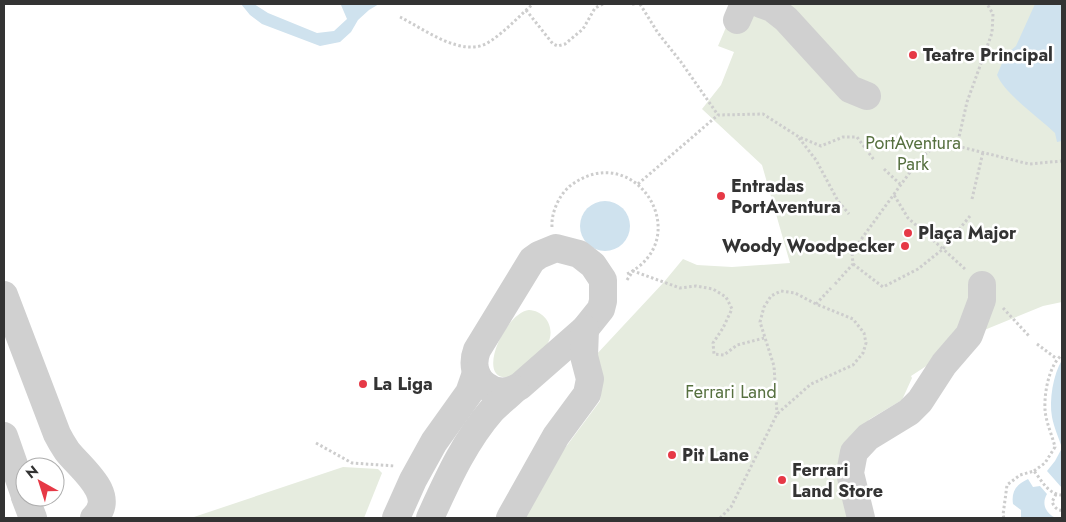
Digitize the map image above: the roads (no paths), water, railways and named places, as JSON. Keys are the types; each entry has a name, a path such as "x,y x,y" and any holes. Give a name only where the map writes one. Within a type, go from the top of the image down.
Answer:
{"lane":[{"path":"761,4 772,8 786,19 850,89 867,96"},
{"path":"430,518 452,469 492,410 585,329 601,309 604,295 603,280 593,264 572,251 556,248 538,255 532,260 477,350 474,362 476,373 482,383 492,390 504,391 515,389"},
{"path":"860,518 850,473 854,452 868,437 909,412 920,401 944,364 969,335 982,300 982,285"},
{"path":"4,295 56,434 67,450 91,477 100,492 101,507 94,518"},
{"path":"510,518 556,436 587,394 590,378 584,356 585,329"},
{"path":"396,518 413,480 434,442 470,393 476,373"},
{"path":"4,436 30,509"}],"water":[{"path":"241,4 254,4 268,13 317,33 334,31 347,19 341,5 379,4 358,20 351,32 340,42 320,46 262,24 250,15"},
{"path":"1035,4 1062,4 1062,141 1057,142 1055,133 1007,90 997,75 1003,61 999,60 1003,51 1009,52 1016,46"},
{"path":"605,201 619,205 626,212 630,226 626,240 619,247 605,251 591,247 584,240 580,226 584,212 591,205"},
{"path":"1062,360 1062,448 1053,421 1051,403 1054,380"},
{"path":"1062,448 1062,488 1047,471"},
{"path":"1028,479 1033,487 1040,486 1047,494 1044,501 1047,511 1056,518 1021,518 1021,510 1013,504 1013,495 1018,486"}],"place":[{"name":"Teatre Principal","path":"913,55"},
{"name":"Entradas PortAventura","path":"721,196"},
{"name":"Plaça Major","path":"908,233"},
{"name":"Woody Woodpecker","path":"905,246"},
{"name":"La Liga","path":"363,384"},
{"name":"Pit Lane","path":"672,455"},
{"name":"Ferrari Land Store","path":"782,480"}],"park label":[{"name":"PortAventura Park","path":"913,153"},
{"name":"Ferrari Land","path":"731,392"}]}
